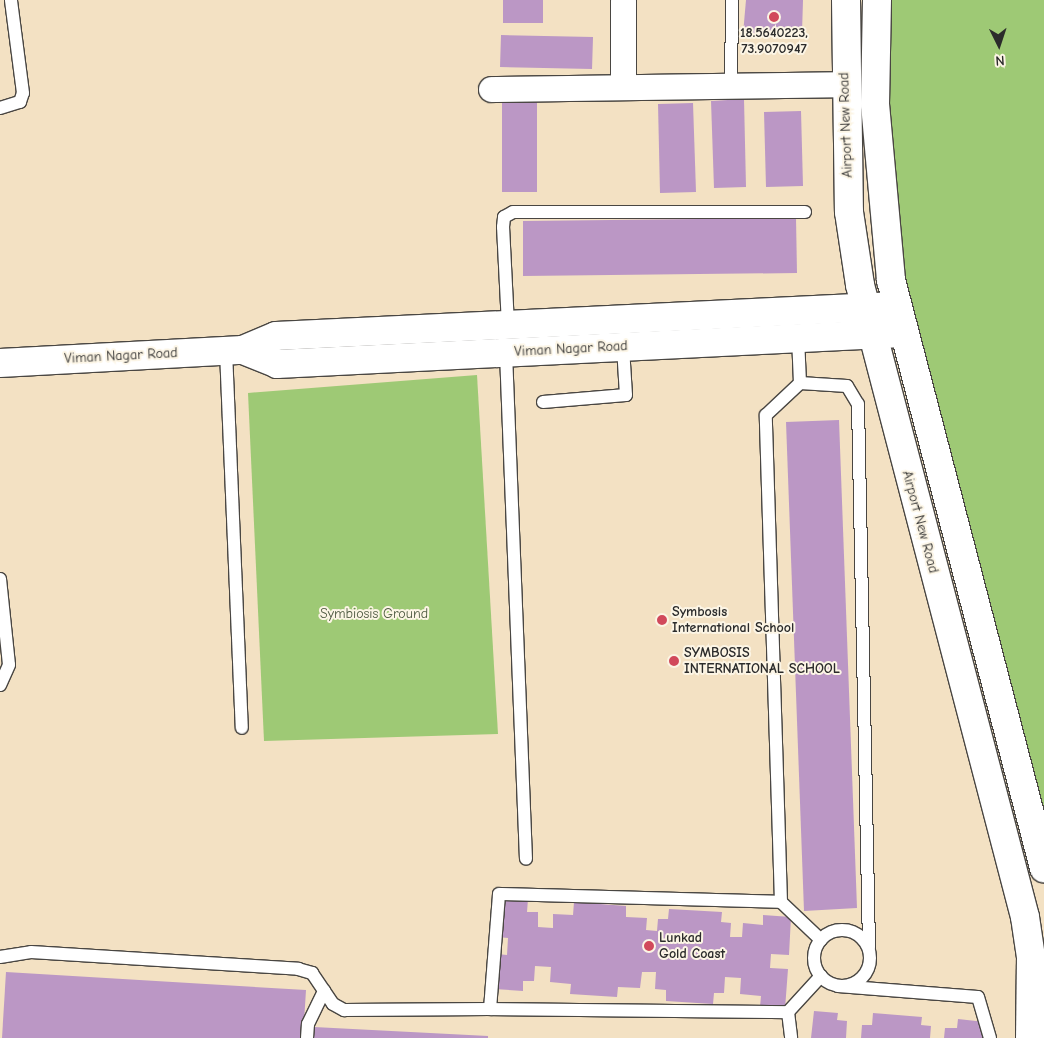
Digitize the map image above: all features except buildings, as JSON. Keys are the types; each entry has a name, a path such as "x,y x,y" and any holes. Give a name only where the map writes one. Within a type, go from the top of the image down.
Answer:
{"main road":[{"name":"Airport New Road","path":"846,0 844,84 849,212 865,307 870,335 1025,917 1031,957 1030,1038"},
{"path":"877,0 875,104 896,306 1044,868"},
{"name":"Viman Nagar Road","path":"0,363 235,350 276,336 896,306"},
{"name":"Viman Nagar Road","path":"235,350 277,364 902,333"}],"street":[{"path":"623,0 623,87"},
{"path":"491,90 844,84"}],"lane":[{"path":"0,108 20,102 23,93 11,0"},
{"path":"731,85 732,0"},
{"path":"508,325 502,227 504,217 513,212 805,212"},
{"path":"798,338 800,383"},
{"path":"543,402 626,395 623,347"},
{"path":"235,350 242,728"},
{"path":"506,352 526,859"},
{"path":"782,902 766,415 800,383 847,386 858,404 869,948 864,976 838,986"},
{"path":"0,578 9,665 0,686"},
{"path":"490,1009 499,894 782,902 821,940"},
{"path":"869,948 857,934 847,930 821,940 814,958 821,976 838,986 978,997 990,1038"},
{"path":"0,957 31,952 298,970 312,974 324,991 344,1010 490,1009 788,1012 821,976"},
{"path":"307,1038 308,1024 324,991"},
{"path":"788,1012 791,1038"}],"green space":[{"path":"891,0 1044,0 1044,821 899,274 887,144"},
{"name":"Symbiosis Ground","path":"477,375 498,734 264,741 248,393"}],"place":[{"name":"18.5640223, 73.9070947","path":"774,17"},
{"name":"Symbosis International School","path":"662,620"},
{"name":"SYMBOSIS INTERNATIONAL SCHOOL","path":"674,661"},
{"name":"Lunkad Gold Coast","path":"649,946"}]}
